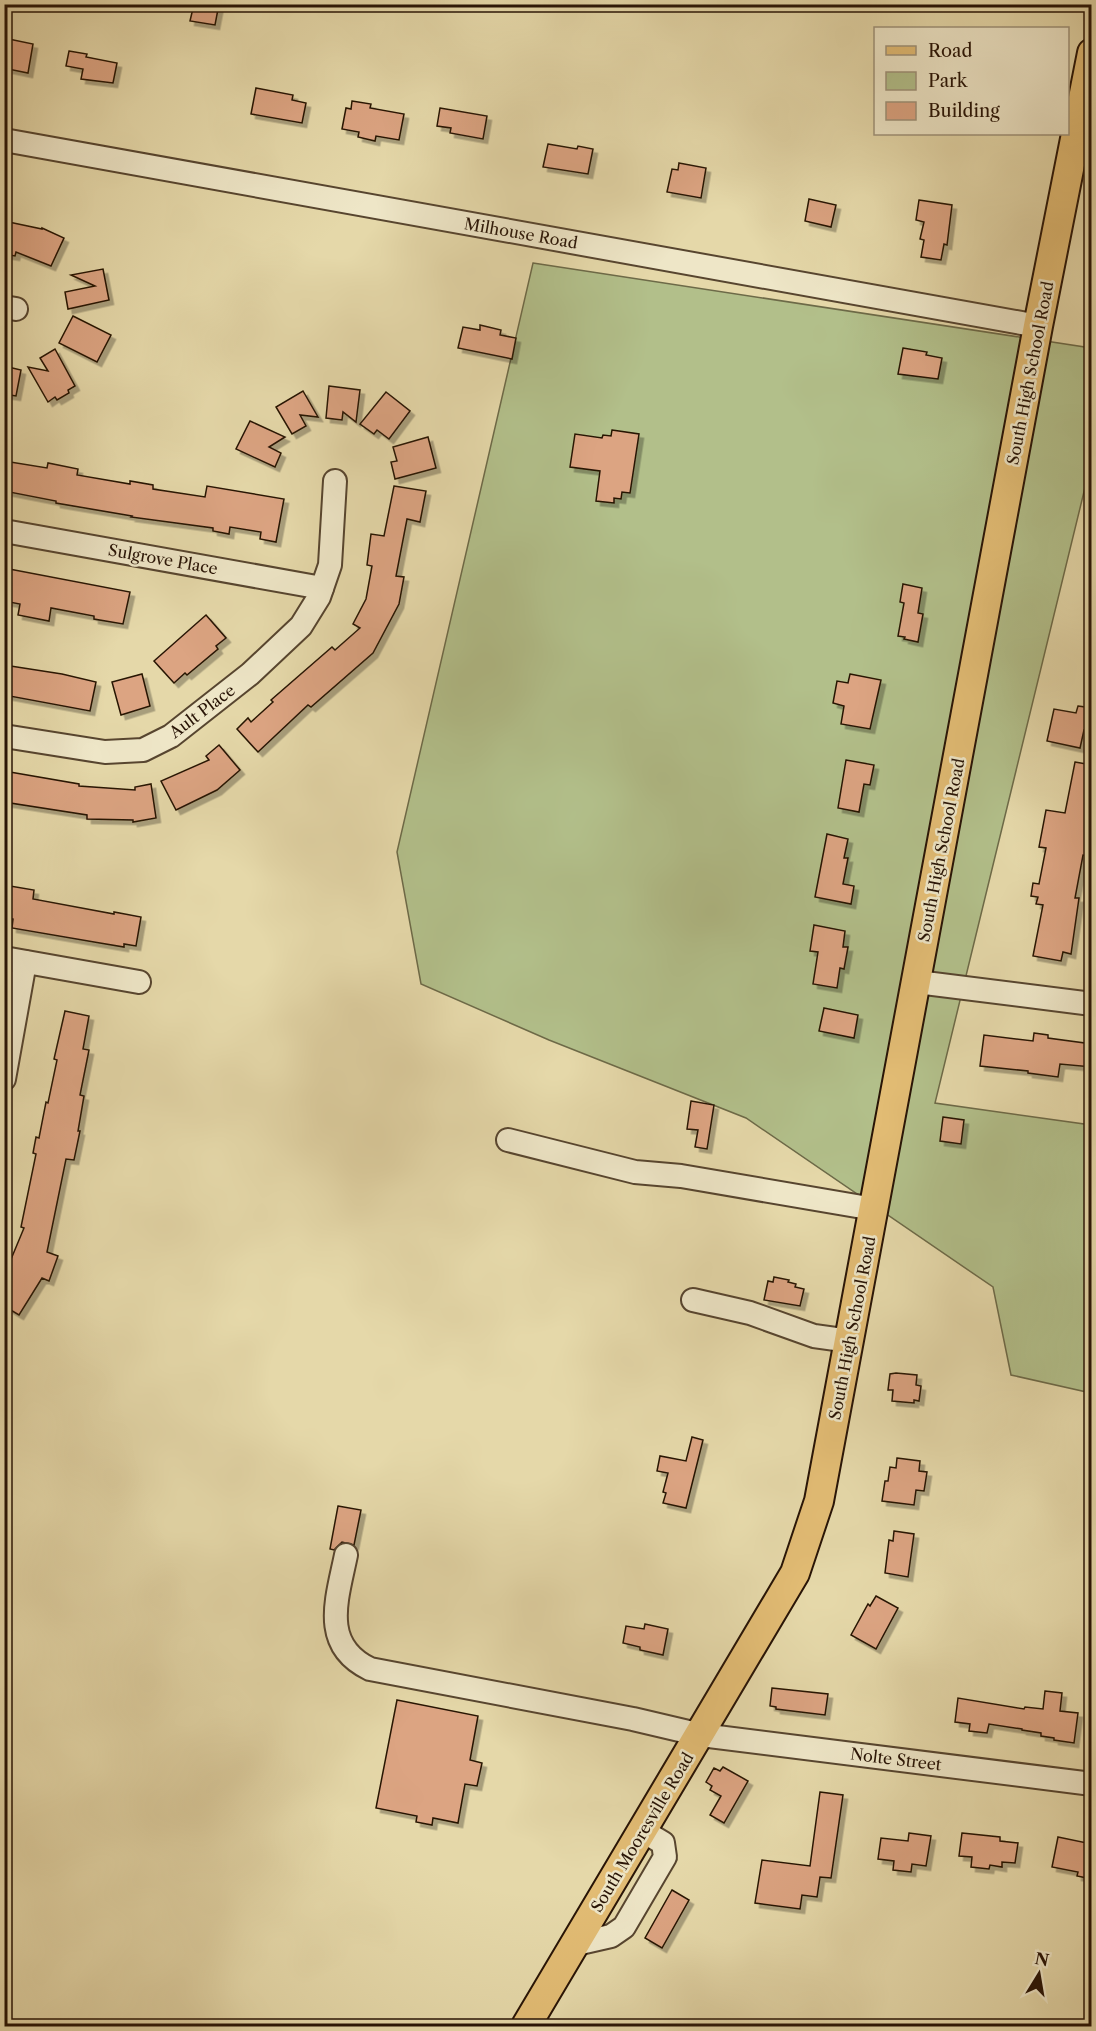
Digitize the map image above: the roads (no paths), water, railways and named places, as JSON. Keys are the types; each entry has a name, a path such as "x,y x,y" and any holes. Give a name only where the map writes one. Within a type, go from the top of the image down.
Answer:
{"main road":[{"name":"South High School Road","path":"758,1636 795,1573 814,1518 823,1482 1038,326 1092,53"},
{"name":"South Mooresville Road","path":"526,2026 758,1636"}],"street":[{"name":"Milhouse Road","path":"4,140 1038,326"},
{"name":"Ault Place","path":"4,736 105,752 143,750 171,736 250,674 301,626 319,597 330,565 335,481"},
{"name":"Sulgrove Place","path":"4,531 322,588"},
{"path":"4,1078 15,960 139,982"},
{"path":"917,982 1092,1004"},
{"path":"508,1140 635,1172 681,1176 874,1209"},
{"path":"693,1300 750,1313 814,1336 850,1341"},
{"name":"Nolte Street","path":"346,1555 335,1614 342,1648 357,1663 370,1669 633,1719 700,1735 1092,1784"},
{"path":"576,1944 611,1936 624,1927 665,1857 663,1844 643,1831"},
{"path":"624,1863 651,1880"}]}
